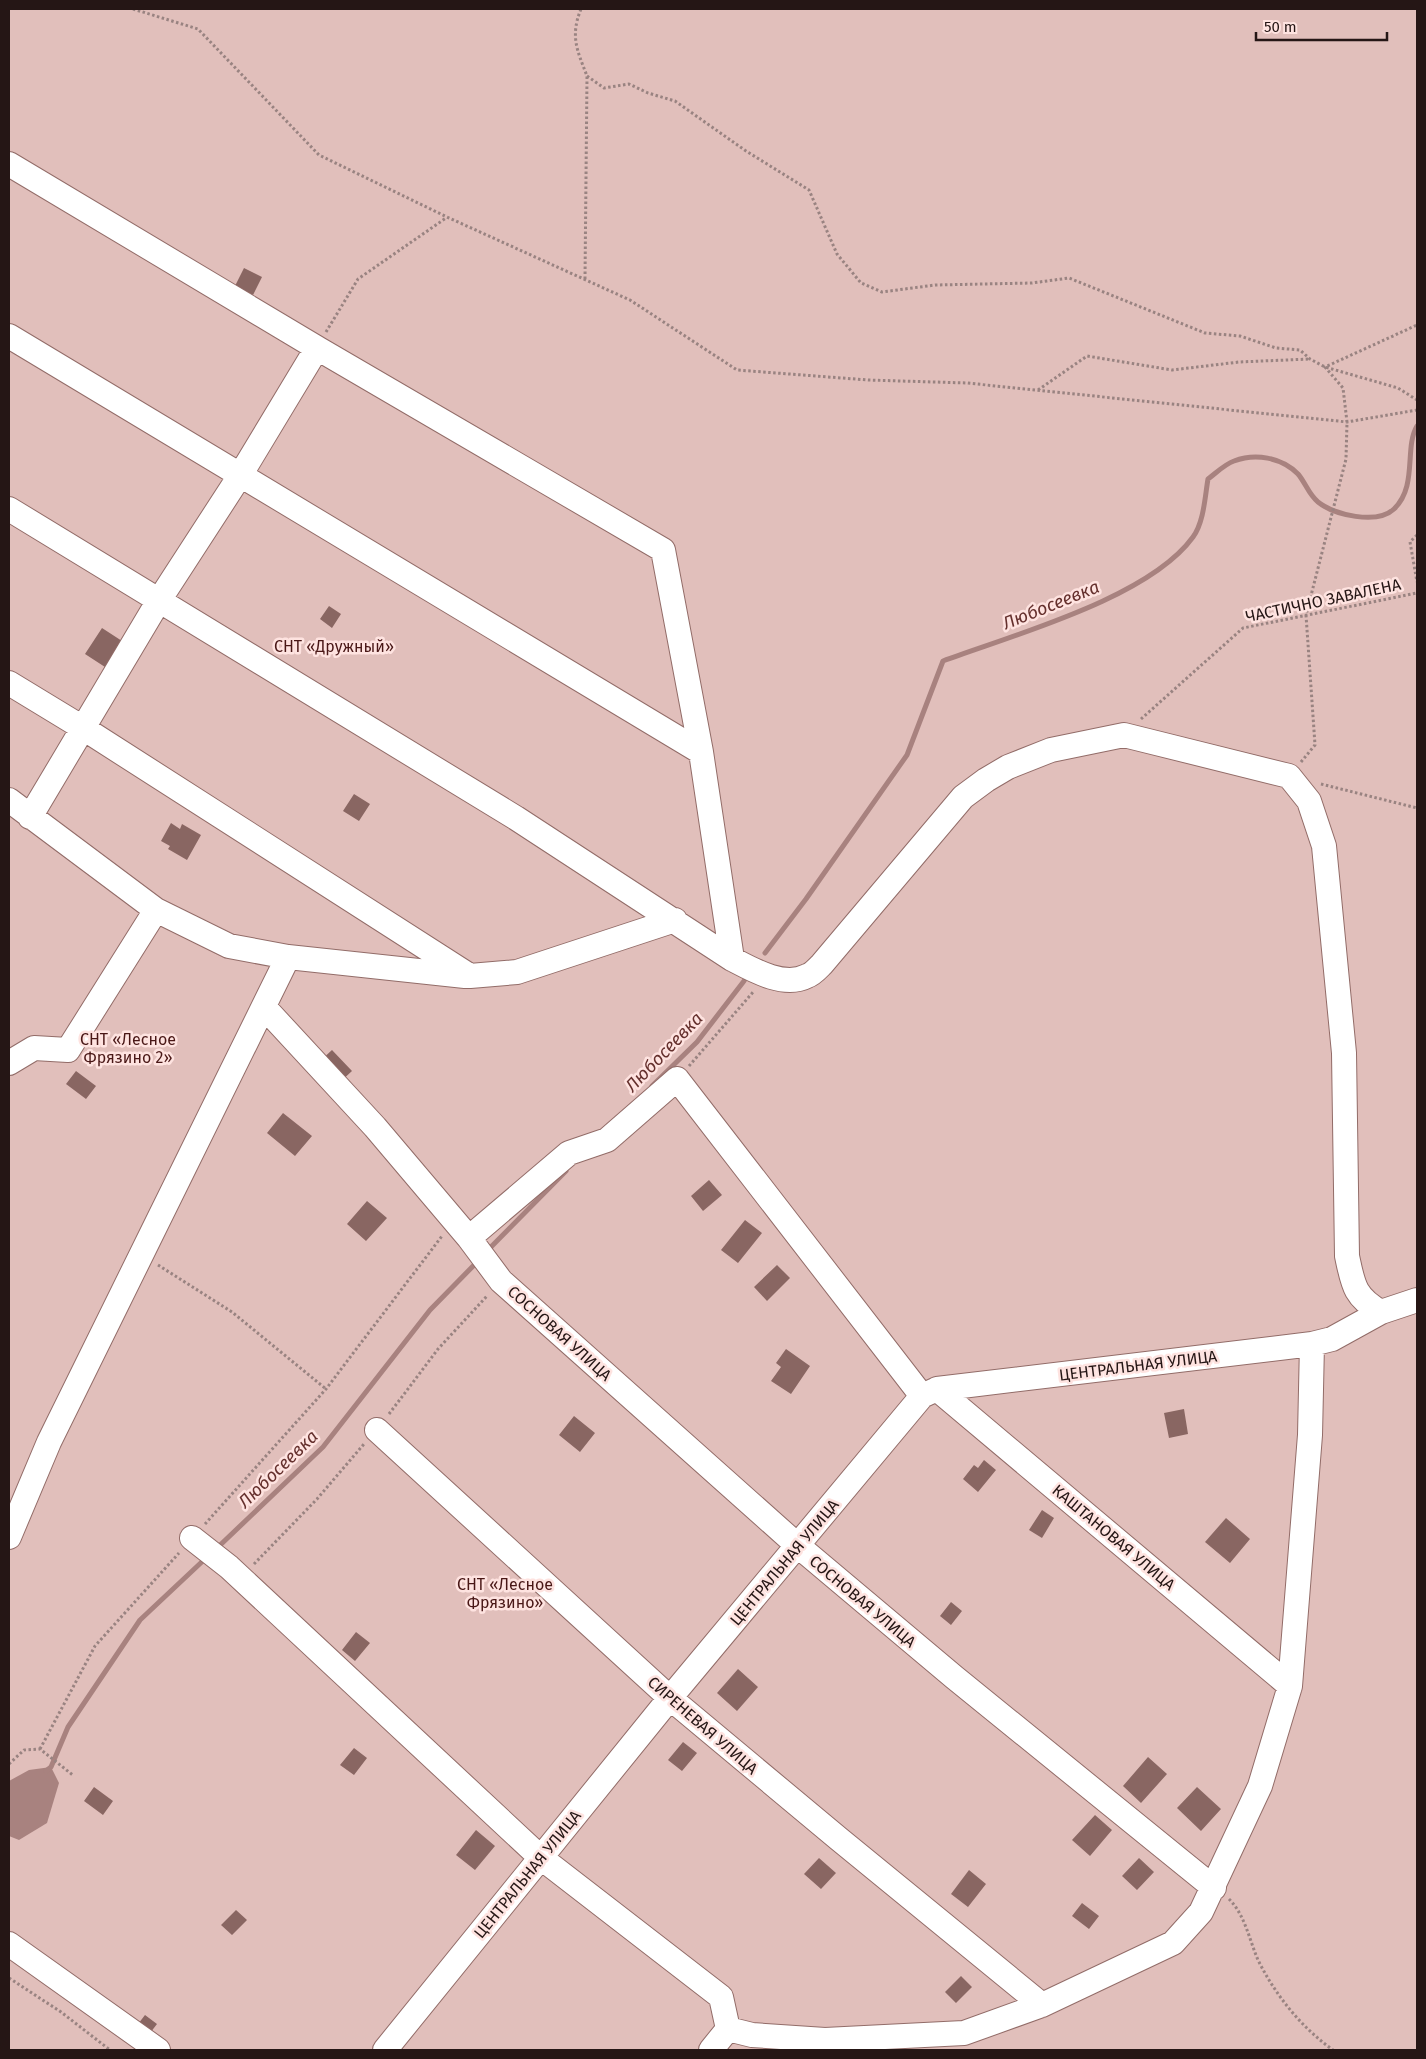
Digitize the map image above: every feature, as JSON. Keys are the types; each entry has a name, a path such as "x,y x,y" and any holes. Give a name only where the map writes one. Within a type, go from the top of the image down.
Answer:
{"street":[{"path":"9,164 317,348 663,550 701,752 732,959"},
{"path":"9,336 701,752"},
{"path":"30,817 158,602 241,474 317,348"},
{"path":"9,509 158,602 516,818 675,920 732,959 767,976 792,981 808,976 822,964 963,797 1008,767 1051,750 1124,734 1289,776 1310,801 1324,846 1344,1052 1347,1256 1354,1288 1366,1304 1381,1312"},
{"path":"9,683 83,728 470,976"},
{"path":"9,800 156,910 229,946 288,957 470,976 517,972 675,920"},
{"path":"9,1063 34,1048 68,1050 156,910"},
{"path":"9,1537 49,1442 288,957"},
{"name":"СОСНОВАЯ УЛИЦА","path":"264,1007 375,1127 469,1238 502,1281 797,1545 954,1677 1214,1888"},
{"path":"469,1238 569,1153 606,1140 677,1079"},
{"name":"КАШТАНОВАЯ УЛИЦА","path":"677,1079 930,1392 1290,1686"},
{"path":"728,2029 752,2035 825,2040 964,2033 1042,2005 1173,1943 1201,1912 1214,1888 1260,1786 1290,1686 1310,1435 1322,1341 1381,1312 1417,1300"},
{"name":"ЦЕНТРАЛЬНАЯ УЛИЦА","path":"385,2050 670,1698 797,1545 930,1392 1322,1341"},
{"name":"СИРЕНЕВАЯ УЛИЦА","path":"377,1430 670,1698 838,1839 1042,2005"},
{"path":"192,1538 229,1567 540,1857 721,1997 728,2029"},
{"path":"9,1944 158,2050"},
{"path":"711,2050 728,2029"}],"path":[{"path":"133,9 198,29 320,155 447,217 630,300 737,370 868,380 967,383 1347,422 1417,410"},
{"path":"581,9 574,27 578,53 587,76 585,279"},
{"path":"587,76 604,88 629,84 648,93 675,101 746,152 810,190 838,254 862,282 882,292 935,285 1032,283 1069,278 1183,326 1205,333 1240,336 1276,348 1300,350 1310,359 1325,367 1398,388 1417,400"},
{"path":"317,348 358,279 447,217"},
{"path":"1325,367 1417,325"},
{"path":"1038,390 1087,356 1172,370 1239,362 1310,359"},
{"path":"1325,367 1343,388 1347,422 1346,459 1306,615 1315,745 1289,776 1417,808"},
{"path":"1417,535 1410,542 1417,582"},
{"name":"ЧАСТИЧНО ЗАВАЛЕНА","path":"1124,734 1243,628 1417,593"},
{"path":"677,1079 767,976"},
{"path":"40,1749 96,1646 326,1390 453,1221"},
{"path":"142,1255 232,1312 326,1390"},
{"path":"9,1764 24,1750 40,1749 74,1776"},
{"path":"1214,1888 1238,1908 1258,1960 1280,1997 1314,2036 1333,2050"},
{"path":"9,1978 61,2012 110,2050"}],"green space":[{"path":"9,9 1417,9 1417,2050 9,2050"}],"shaded area":[{"path":"51,1767 59,1783 47,1823 19,1840 9,1836 9,1781 29,1770"}],"building":[{"path":"244,268 262,277 253,295 235,286"},
{"path":"329,606 341,614 332,628 320,619"},
{"path":"102,628 122,641 105,667 85,654"},
{"path":"354,794 370,804 359,821 343,811"},
{"path":"171,823 180,829 182,824 201,835 187,860 168,849 170,846 161,841"},
{"path":"332,1050 352,1071 339,1083 319,1062"},
{"path":"76,1071 96,1086 86,1099 66,1084"},
{"path":"283,1113 312,1136 295,1156 267,1133"},
{"path":"709,1180 722,1195 703,1211 691,1196"},
{"path":"367,1201 387,1218 366,1241 347,1224"},
{"path":"745,1220 762,1233 738,1263 721,1250"},
{"path":"777,1265 790,1278 767,1301 754,1287"},
{"path":"786,1349 810,1366 791,1394 771,1381 781,1367 776,1363"},
{"path":"1184,1409 1188,1434 1169,1438 1164,1413"},
{"path":"574,1416 595,1433 580,1452 559,1435"},
{"path":"984,1460 996,1470 978,1492 963,1479 974,1465 978,1468"},
{"path":"1042,1510 1054,1518 1042,1538 1029,1530"},
{"path":"1226,1518 1250,1539 1230,1563 1205,1542"},
{"path":"951,1602 962,1611 951,1625 940,1616"},
{"path":"356,1632 370,1643 355,1661 342,1650"},
{"path":"738,1669 758,1687 737,1711 717,1693"},
{"path":"683,1742 697,1753 682,1771 668,1760"},
{"path":"354,1748 367,1758 354,1775 340,1765"},
{"path":"1148,1757 1167,1774 1141,1803 1123,1786"},
{"path":"94,1787 113,1801 103,1815 84,1801"},
{"path":"1197,1787 1221,1809 1201,1831 1177,1808"},
{"path":"1095,1815 1112,1830 1090,1856 1072,1840"},
{"path":"476,1830 495,1846 475,1870 456,1855"},
{"path":"819,1858 836,1873 821,1889 804,1874"},
{"path":"1139,1858 1154,1872 1137,1890 1122,1876"},
{"path":"969,1870 986,1884 968,1907 951,1894"},
{"path":"1082,1903 1099,1916 1089,1929 1072,1916"},
{"path":"236,1910 247,1920 232,1935 221,1925"},
{"path":"961,1976 972,1987 956,2003 945,1992"},
{"path":"145,2015 157,2024 147,2037 135,2028"}],"waterway":[{"name":"Любосеевка","path":"765,953 806,899 907,755 943,661 1078,612 1113,596 1145,578 1172,559 1193,537 1202,517 1208,479 1224,466 1234,461 1250,457 1276,460 1298,474 1312,496 1325,507 1356,516 1367,517 1387,514 1401,500 1406,489 1411,445 1417,426"},
{"name":"Любосеевка","path":"652,1086 697,1042 744,981"},
{"name":"Любосеевка","path":"486,1252 566,1171"},
{"name":"Любосеевка","path":"216,1549 323,1447 430,1310 479,1260"},
{"name":"Любосеевка","path":"46,1771 51,1767 68,1727 140,1620 206,1558"}],"park label":[{"name":"СНТ «Дружный»","path":"334,646"},
{"name":"СНТ «Лесное Фрязино 2»","path":"128,1048"},
{"name":"СНТ «Лесное Фрязино»","path":"505,1593"}]}
